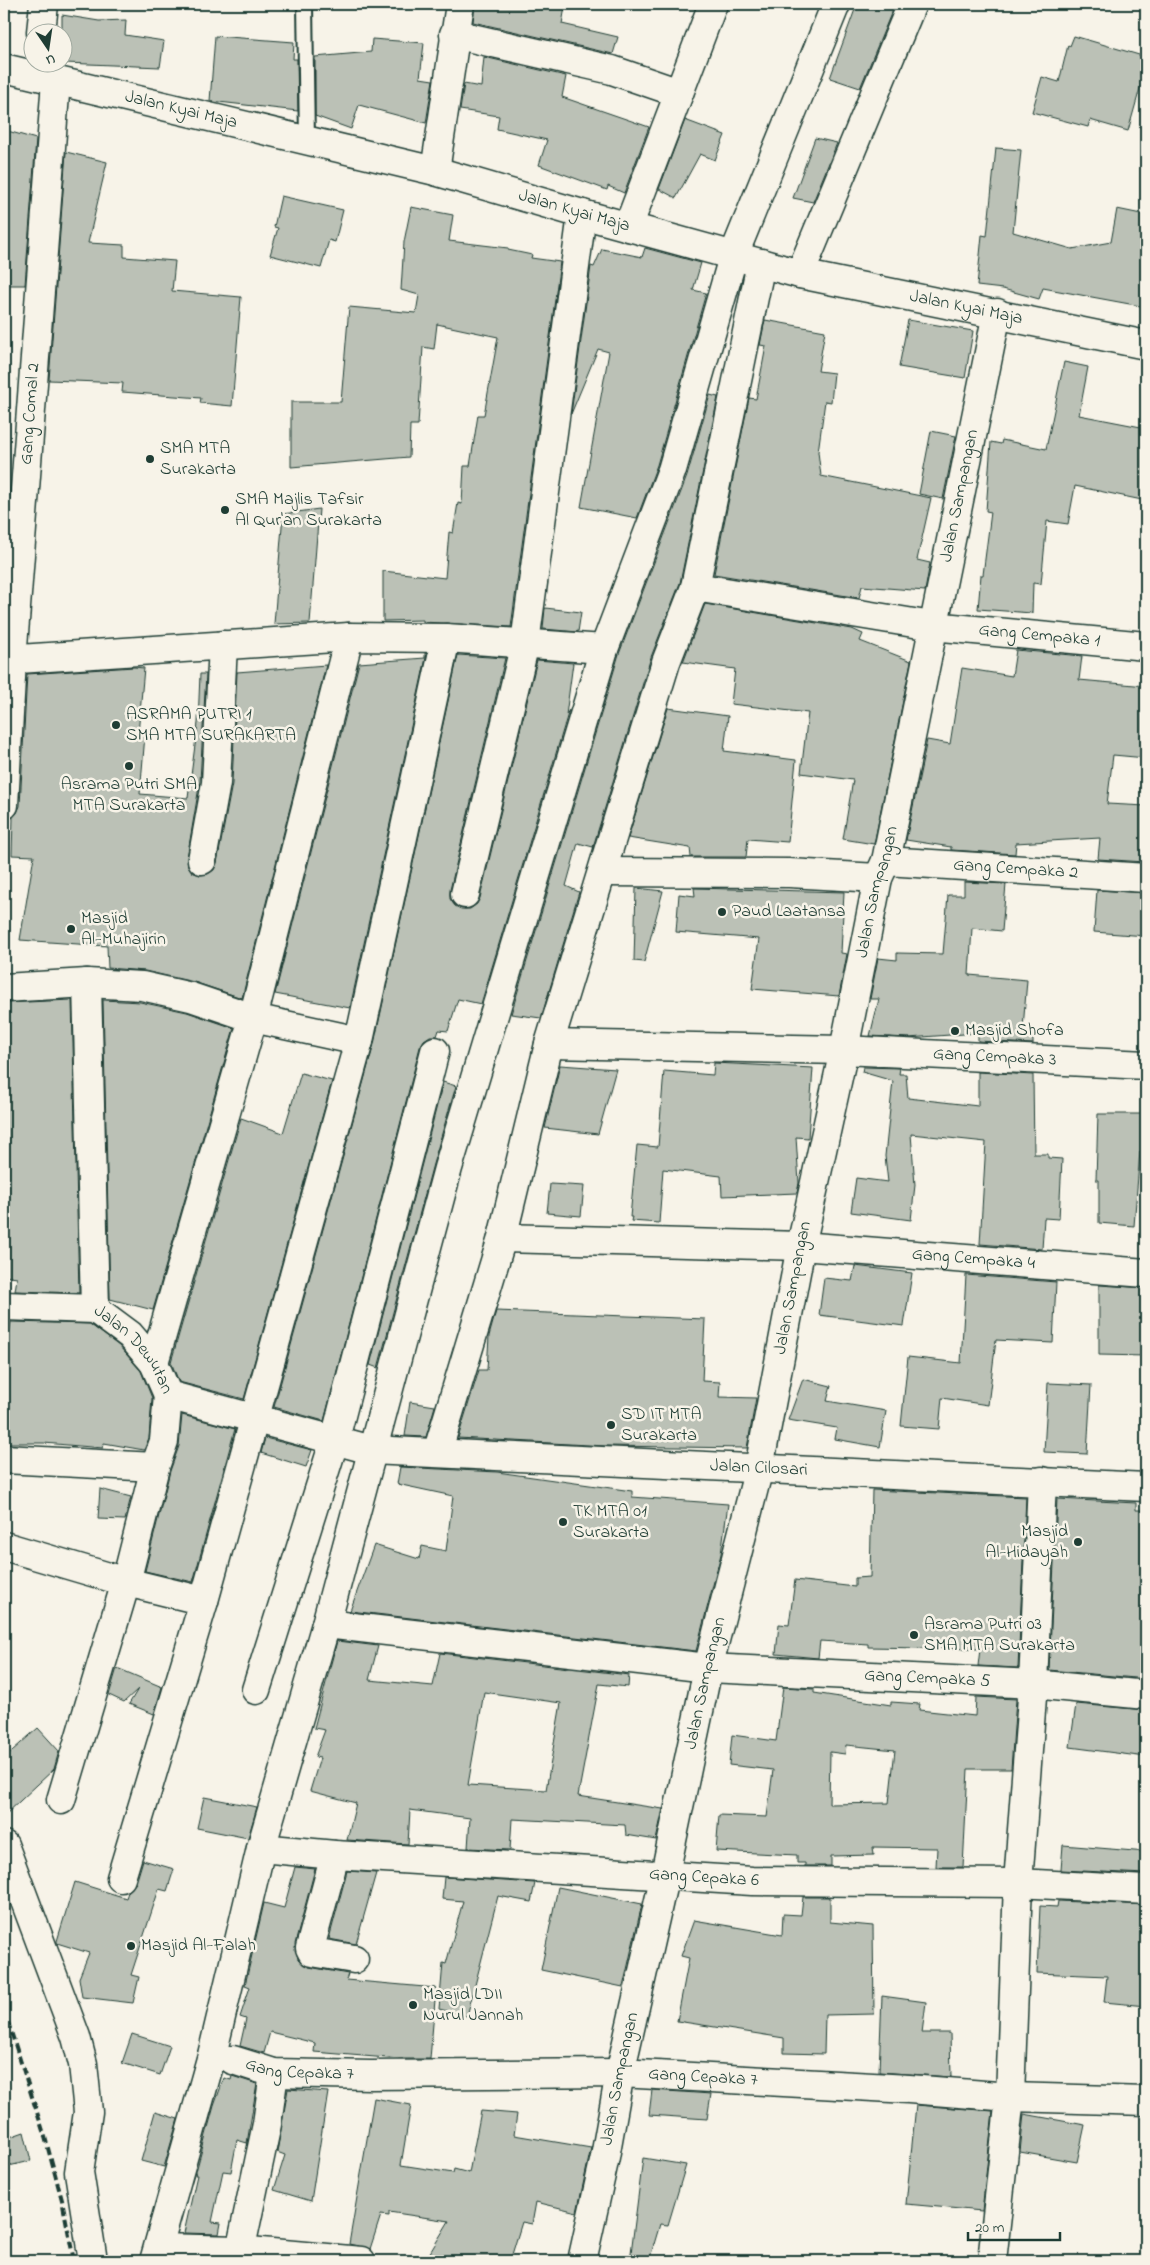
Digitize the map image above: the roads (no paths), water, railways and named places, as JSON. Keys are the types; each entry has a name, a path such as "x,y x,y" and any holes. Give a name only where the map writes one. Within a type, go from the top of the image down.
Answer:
{"street":[{"path":"42,22 44,4"},
{"path":"435,171 460,4"},
{"path":"628,227 713,4"},
{"path":"361,2261 157,2254 212,2055 261,1848 326,1624 448,1168 604,649 672,470 733,257 836,4"},
{"path":"800,274 912,4"},
{"path":"454,34 612,70 678,93"},
{"name":"Jalan Kyai Maja","path":"4,68 44,73 308,141 435,171 733,257 800,274 997,312 1146,345"},
{"name":"Gang Comal 2","path":"4,805 8,660 44,73"},
{"path":"465,894 525,643 582,214"},
{"path":"437,1453 502,1238 549,1044 666,662 695,586 760,263"},
{"name":"Jalan Sampangan","path":"589,2261 620,2073 666,1874 708,1668 759,1468 801,1246 882,870 997,312"},
{"name":"Gang Cempaka 1","path":"695,586 932,626 1146,646"},
{"path":"8,660 348,637 446,638 604,649"},
{"path":"154,1364 253,1018 348,637"},
{"path":"121,1878 204,1601 359,1041 446,638"},
{"path":"202,860 216,783 223,645"},
{"name":"Gang Cempaka 2","path":"603,872 789,873 882,870 1146,878"},
{"path":"4,988 87,983 142,986 191,998 253,1018 359,1041"},
{"path":"87,983 95,1308"},
{"name":"Gang Cempaka 3","path":"549,1044 844,1050 1146,1065"},
{"path":"256,1690 334,1439 435,1052"},
{"name":"Gang Cempaka 4","path":"502,1238 801,1246 1146,1272"},
{"name":"Jalan Dewutan","path":"4,1306 95,1308 130,1335 154,1364 168,1395 371,1450"},
{"path":"61,1800 126,1582 155,1467 164,1441 168,1395"},
{"name":"Jalan Cilosari","path":"371,1450 1146,1487"},
{"path":"4,1459 155,1467"},
{"path":"1146,1464 1146,1487"},
{"path":"992,2261 1010,2097 1018,1883 1034,1684 1042,1481"},
{"path":"4,1546 126,1582 204,1601"},
{"name":"Gang Cempaka 5","path":"326,1624 708,1668 1034,1684 1146,1695"},
{"path":"4,1845 76,2037 83,2064 88,2112 79,2172 93,2261"},
{"name":"Gang Cepaka 6","path":"261,1848 334,1855 666,1874 752,1881 1018,1883 1146,1890"},
{"path":"334,1855 310,1948 312,1952 354,1959"},
{"name":"Gang Cepaka 7","path":"233,2060 274,2073 371,2075 620,2073 910,2089 1010,2097 1146,2101"},
{"path":"239,2256 267,2124 274,2073"}],"lane":[{"path":"305,4 308,141"}],"railway":[{"path":"4,2010 45,2137 62,2200 74,2261"}],"place":[{"name":"SMA MTA Surakarta","path":"150,459"},
{"name":"SMA Majlis Tafsir Al Qur'an Surakarta","path":"225,510"},
{"name":"ASRAMA PUTRI 1 SMA MTA SURAKARTA","path":"116,725"},
{"name":"Asrama Putri SMA MTA Surakarta","path":"129,766"},
{"name":"Paud Laatansa","path":"722,912"},
{"name":"Masjid Al-Muhajirin","path":"71,929"},
{"name":"Masjid Shofa","path":"955,1031"},
{"name":"SD IT MTA Surakarta","path":"611,1425"},
{"name":"TK MTA 01 Surakarta","path":"563,1522"},
{"name":"Masjid Al-Hidayah","path":"1078,1542"},
{"name":"Asrama Putri 03 SMA MTA Surakarta","path":"914,1635"},
{"name":"Masjid Al-Falah","path":"131,1946"},
{"name":"Masjid LDII Nurul Jannah","path":"413,2005"}]}
